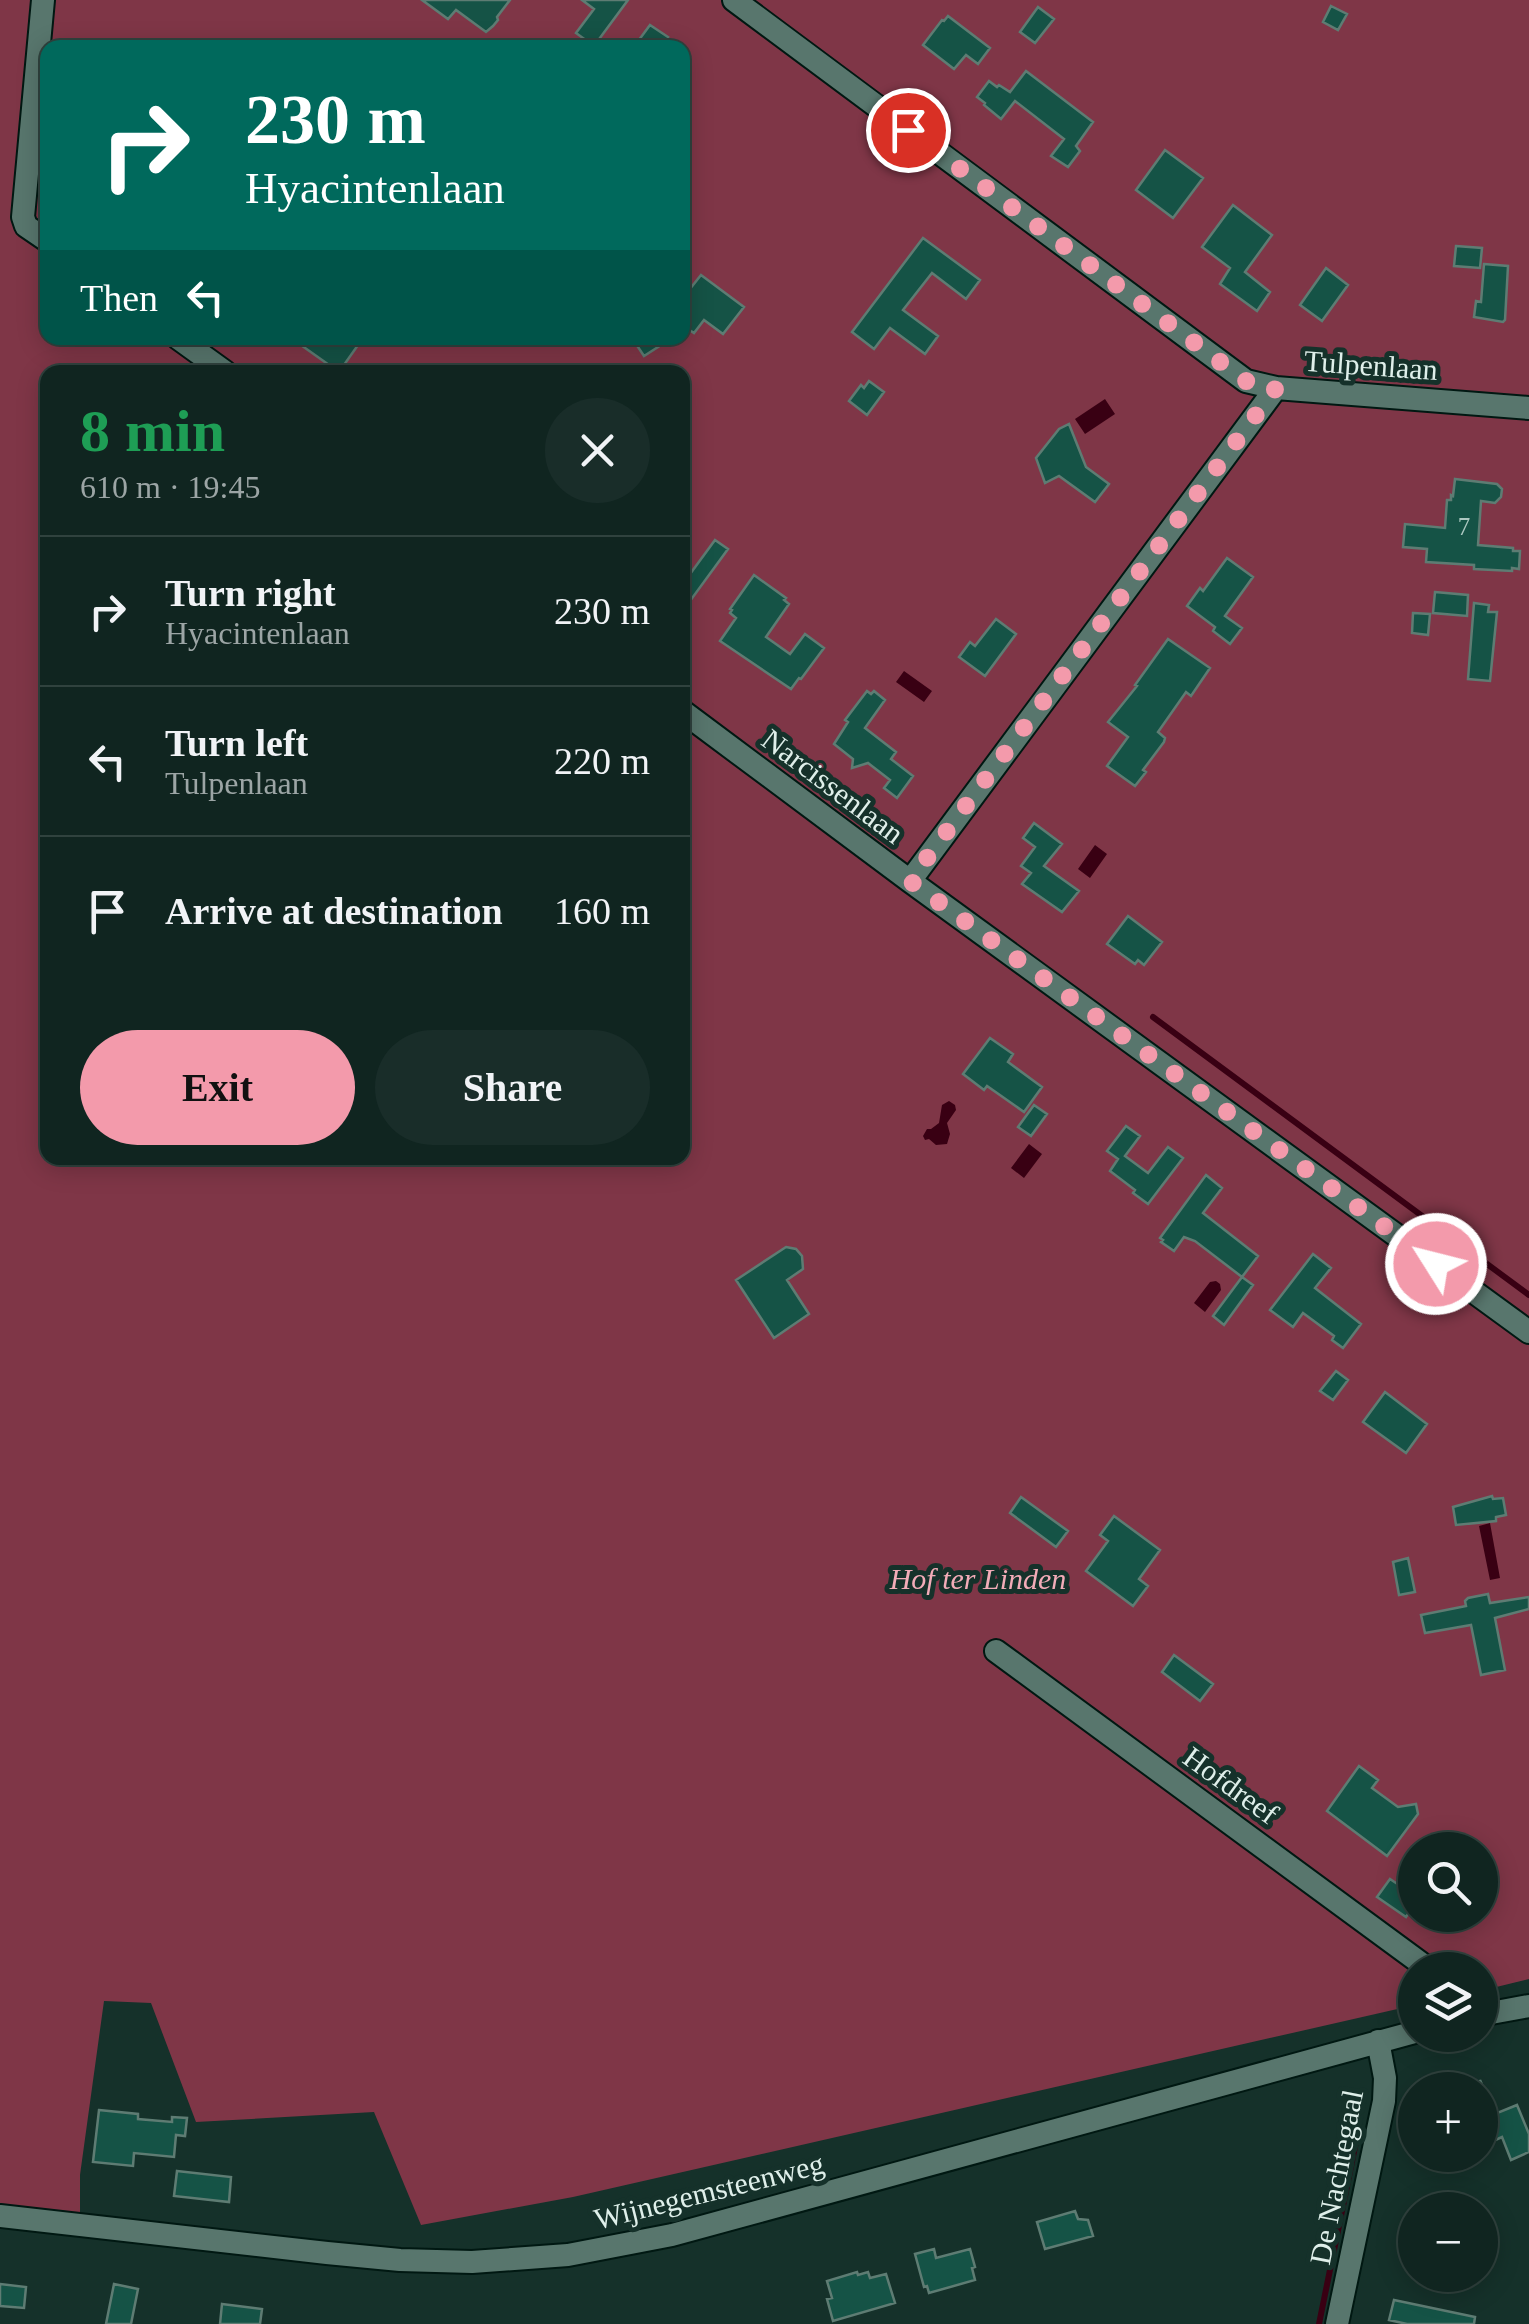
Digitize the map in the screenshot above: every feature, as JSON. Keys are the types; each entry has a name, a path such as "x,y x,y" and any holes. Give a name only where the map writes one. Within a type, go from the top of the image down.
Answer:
{"street":[{"path":"40,236 26,226 24,210 42,0"},
{"name":"Tulpenlaan","path":"734,0 1246,381 1276,388 1529,408"},
{"path":"188,345 215,365"},
{"path":"910,881 1276,388"},
{"name":"Narcissenlaan","path":"690,717 1529,1332"},
{"name":"Hofdreef","path":"996,1651 1406,1952"},
{"path":"1498,2012 1529,2006"},
{"name":"Wijnegemsteenweg","path":"0,2216 400,2260 472,2262 568,2256 691,2230 1398,2037"},
{"name":"De Nachtegaal","path":"1338,2324 1384,2101 1385,2078 1378,2042"}],"green space":[{"name":"Hof ter Linden","path":"0,0 1529,0 1529,1979 1498,1987 1498,1952 1398,1952 1398,2009 573,2197 421,2225 374,2112 196,2122 151,2003 104,2001 80,2175 80,2219 0,2210"}],"shaded area":[{"path":"1105,399 1115,414 1085,434 1075,419"},
{"path":"904,671 932,691 924,702 896,682"},
{"path":"1095,845 1107,854 1090,878 1078,869"},
{"path":"949,1101 956,1110 947,1123 950,1134 947,1144 936,1145 923,1136 939,1123 942,1105"},
{"path":"1029,1144 1042,1154 1024,1178 1011,1168"},
{"path":"1216,1281 1221,1290 1205,1312 1194,1303 1210,1282"},
{"path":"1490,1523 1500,1578 1490,1580 1479,1526"}],"building":[{"path":"422,0 510,0 486,32 456,10 448,19"},
{"path":"582,0 628,0 598,40 586,40 576,33 594,9"},
{"path":"1331,6 1347,14 1338,30 1323,22"},
{"path":"1038,7 1054,19 1035,43 1020,32"},
{"path":"948,16 990,48 978,64 966,55 954,69 923,45"},
{"path":"650,25 668,37 666,40 639,40"},
{"path":"1026,71 1093,122 1076,146 1080,151 1068,167 1051,156 1064,139 1015,101 1001,119 977,97 989,81 1010,92"},
{"path":"1165,150 1203,178 1173,218 1136,190"},
{"path":"1233,205 1272,235 1245,272 1270,292 1257,311 1220,284 1230,268 1202,247"},
{"path":"923,238 980,280 966,299 932,273 903,310 938,336 925,354 890,328 874,349 852,332"},
{"path":"1456,246 1482,248 1480,268 1454,266"},
{"path":"1484,264 1508,266 1503,322 1474,317 1476,301 1481,302"},
{"path":"1326,268 1348,285 1322,321 1300,305"},
{"path":"701,275 744,307 723,334 704,320 694,333 690,330 690,289"},
{"path":"301,345 358,345 344,365 329,365"},
{"path":"637,345 661,345 644,356"},
{"path":"869,381 884,392 867,415 849,401"},
{"path":"1069,424 1086,467 1109,484 1095,502 1059,476 1045,483 1036,458 1059,429"},
{"path":"1455,479 1497,484 1502,489 1495,503 1481,501 1478,545 1520,551 1519,569 1474,569 1474,565 1426,562 1427,549 1403,547 1405,524 1445,528 1447,500 1453,496"},
{"path":"715,540 728,549 690,601 690,574"},
{"path":"1227,558 1253,577 1225,616 1242,628 1230,644 1187,606"},
{"path":"754,575 789,604 766,637 790,654 805,634 824,648 791,689 720,641 736,618 730,609"},
{"path":"1435,592 1468,595 1467,616 1433,613"},
{"path":"1474,603 1489,605 1488,612 1497,612 1490,681 1468,679"},
{"path":"1413,613 1430,614 1428,635 1412,633"},
{"path":"996,619 1016,634 985,676 959,657 970,642 975,646"},
{"path":"1168,639 1210,668 1191,696 1186,692 1158,732 1164,742 1135,786 1107,766 1128,737 1108,722"},
{"path":"867,691 874,691 885,700 865,728 896,752 891,759 913,776 897,798 884,788 890,780 868,763 852,768 853,759 834,744 848,722 845,720"},
{"path":"1034,823 1062,844 1044,866 1079,891 1062,912 1022,884 1031,873 1021,866 1035,847 1023,838"},
{"path":"1128,916 1162,942 1144,965 1138,960 1135,964 1107,944"},
{"path":"990,1038 1013,1054 1008,1062 1042,1087 1024,1112 963,1074"},
{"path":"1034,1105 1047,1114 1031,1136 1018,1127"},
{"path":"1126,1126 1140,1136 1125,1156 1148,1173 1168,1147 1183,1158 1148,1204 1110,1171 1118,1159 1107,1151"},
{"path":"1206,1175 1222,1188 1203,1213 1258,1256 1242,1277 1195,1241 1184,1237 1174,1251 1161,1242 1160,1238"},
{"path":"786,1247 796,1249 802,1256 803,1269 787,1280 809,1314 774,1338 736,1280"},
{"path":"1313,1254 1331,1268 1315,1288 1361,1324 1343,1348 1332,1340 1334,1336 1303,1313 1293,1327 1270,1310"},
{"path":"1242,1277 1253,1285 1224,1325 1213,1316"},
{"path":"1336,1371 1348,1380 1333,1400 1320,1391"},
{"path":"1385,1392 1427,1424 1406,1453 1363,1422"},
{"path":"1492,1496 1503,1498 1506,1515 1496,1517 1496,1521 1456,1525 1453,1507"},
{"path":"1021,1497 1068,1531 1056,1547 1010,1513"},
{"path":"1114,1516 1160,1550 1139,1579 1148,1586 1133,1606 1086,1571 1108,1541 1100,1535"},
{"path":"1408,1558 1415,1592 1399,1595 1393,1562"},
{"path":"1488,1594 1490,1603 1529,1597 1529,1609 1495,1618 1505,1670 1481,1675 1471,1625 1425,1633 1421,1615 1466,1606 1468,1598"},
{"path":"1174,1655 1213,1684 1200,1701 1162,1672"},
{"path":"1359,1766 1378,1780 1372,1788 1398,1807 1416,1804 1418,1814 1405,1832 1398,1832 1398,1841 1387,1856 1327,1811"},
{"path":"1390,1879 1398,1884 1398,1911 1377,1897"},
{"path":"1517,2105 1529,2134 1529,2152 1511,2160 1502,2137 1498,2139 1498,2113"},
{"path":"99,2110 138,2114 138,2119 172,2122 172,2117 187,2118 185,2136 176,2135 174,2157 134,2153 133,2166 93,2162"},
{"path":"177,2171 231,2177 229,2202 174,2196"},
{"path":"1075,2211 1078,2219 1088,2220 1093,2236 1045,2249 1037,2222"},
{"path":"934,2249 936,2258 970,2249 975,2280 929,2293 915,2254"},
{"path":"868,2272 870,2278 886,2274 895,2303 833,2321 827,2281"},
{"path":"0,2284 26,2287 24,2308 0,2306"},
{"path":"114,2284 138,2289 131,2324 106,2324"},
{"path":"1394,2300 1475,2317 1474,2324 1407,2324 1389,2320"},
{"path":"222,2304 262,2309 260,2324 220,2324"}],"waterway":[{"path":"1153,1017 1529,1295"},
{"path":"1319,2324 1357,2137"}],"route":[{"path":"908,130 1246,381 1276,388 910,881 1436,1264"}]}
